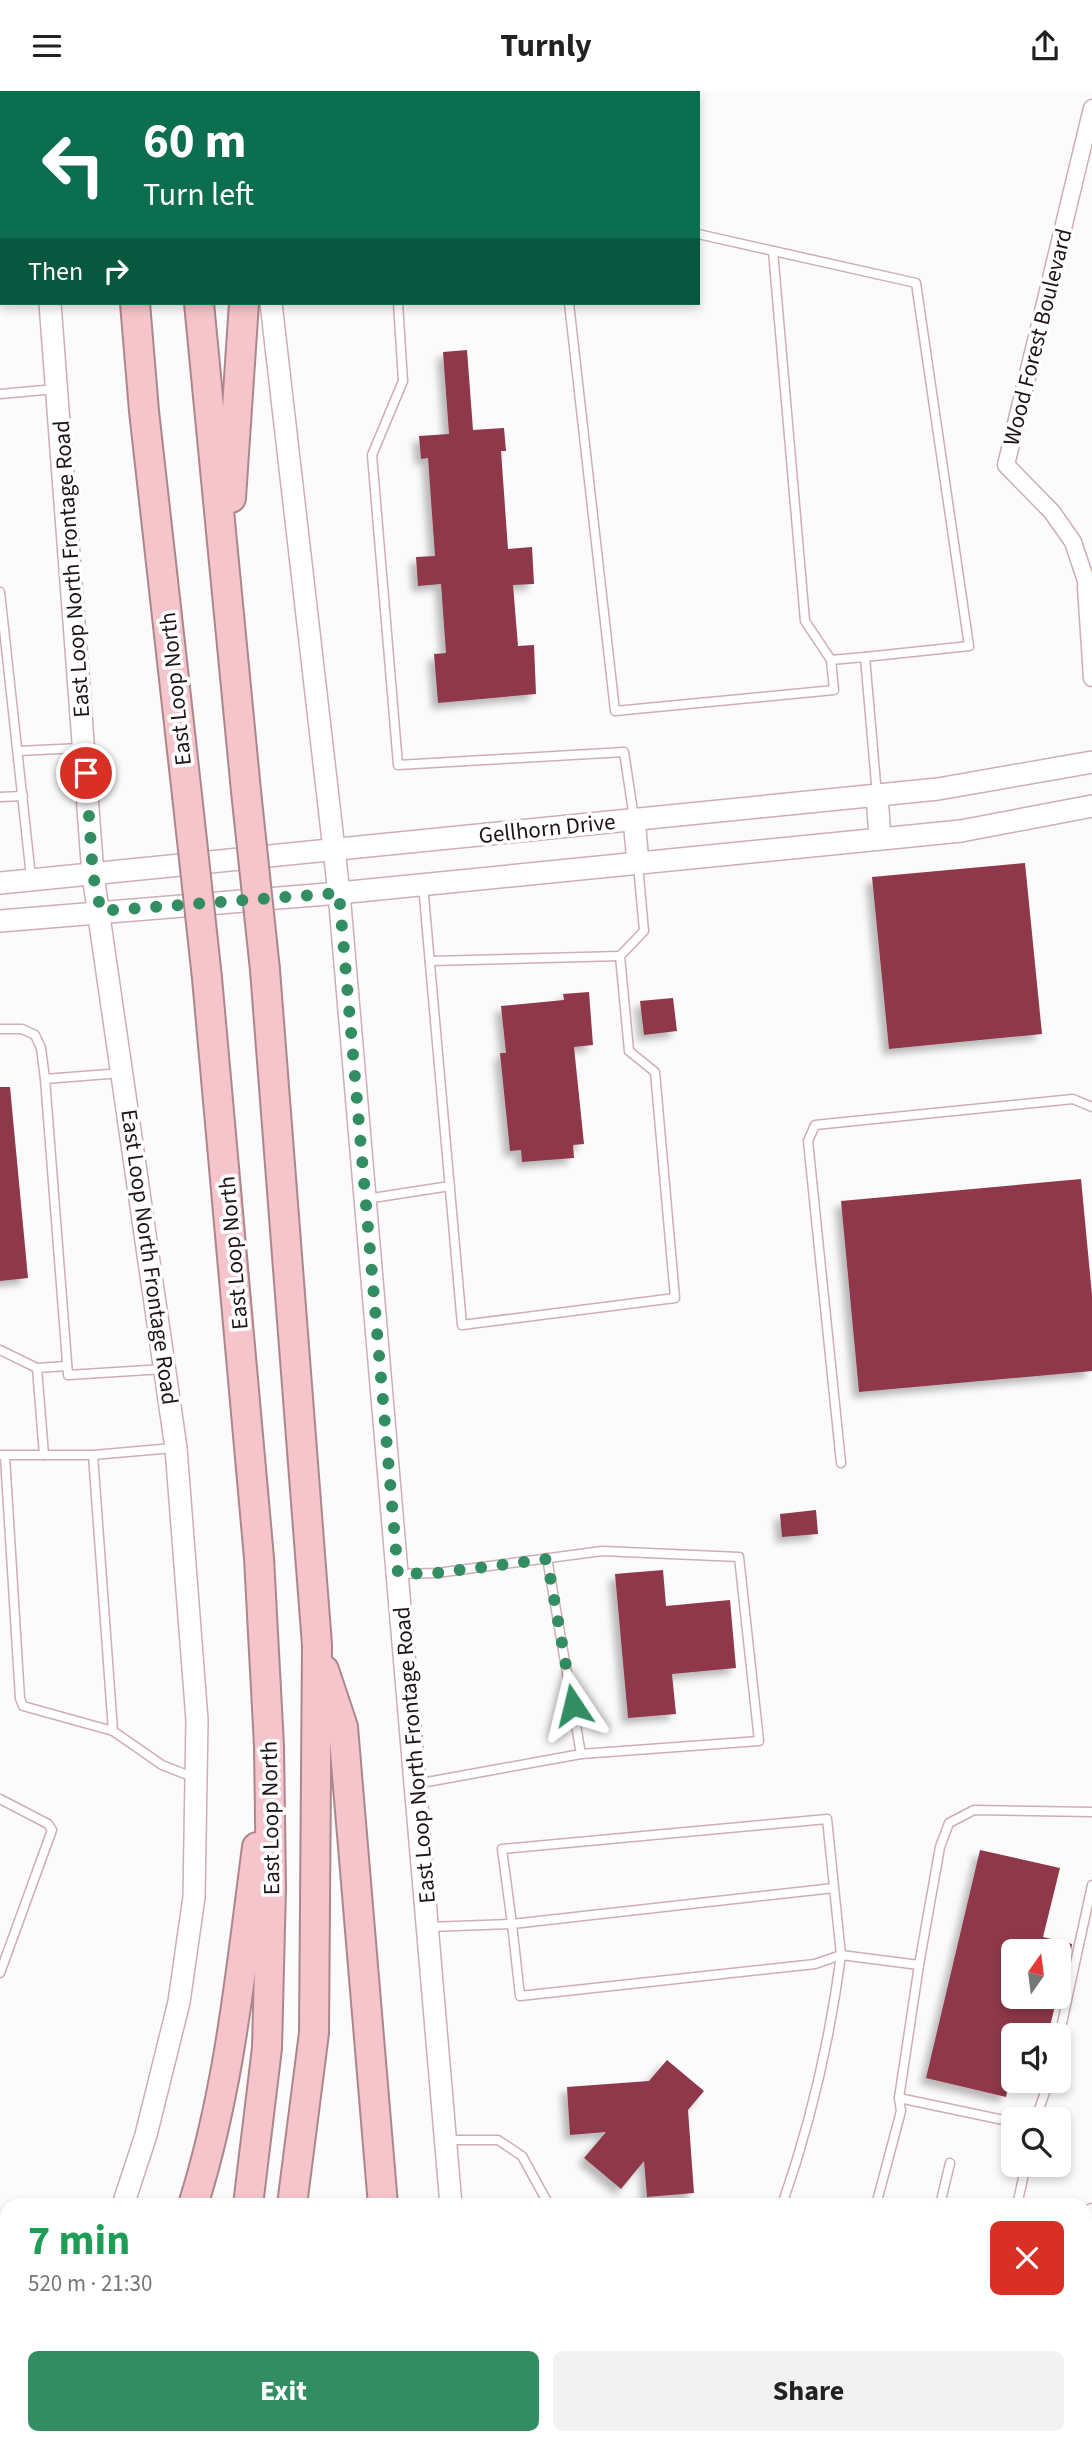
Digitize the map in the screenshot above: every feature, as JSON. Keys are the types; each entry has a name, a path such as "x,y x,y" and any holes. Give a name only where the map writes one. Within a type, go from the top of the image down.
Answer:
{"highway":[{"path":"118,305 144,411"},
{"name":"East Loop North","path":"135,305 144,411 207,978 259,1558 269,1746 271,1887 267,2048 249,2198"},
{"name":"East Loop North","path":"199,305 265,970 317,1645 314,2033 293,2198"},
{"path":"225,585 244,305"},
{"path":"317,1645 342,1727 382,2198"},
{"path":"195,2198 206,2165 230,2055 269,1746"}],"main road":[{"name":"East Loop North Frontage Road","path":"50,305 93,875 101,911 176,1448 197,1720 194,1897 179,2002 146,2135 125,2198"},
{"name":"East Loop North Frontage Road","path":"271,305 339,893 451,2198"},
{"name":"Gellhorn Drive","path":"0,883 877,795 1028,775 1092,762"},
{"path":"877,795 880,839"},
{"name":"Gellhorn Drive","path":"0,921 339,893 961,831 1092,806"},
{"path":"635,819 638,863"}],"street":[{"name":"Wood Forest Boulevard","path":"1092,108 1006,465 1052,512 1073,542 1090,588 1092,678"}],"lane":[{"path":"700,234 916,283 969,646 831,660"},
{"path":"569,305 615,711 834,690 831,660 805,621 773,251"},
{"path":"398,305 404,381 372,455 398,765 624,752 635,819"},
{"path":"0,394 58,389"},
{"path":"0,591 31,880"},
{"path":"864,657 877,795"},
{"path":"19,751 84,748"},
{"path":"0,797 23,796"},
{"path":"430,961 620,956 644,931 638,863"},
{"path":"423,885 462,1325 675,1298 655,1072 629,1051 620,956"},
{"path":"0,1029 22,1029 35,1035 41,1048 68,1375 166,1369"},
{"path":"45,1079 124,1072"},
{"path":"841,1463 808,1141 816,1125 1073,1098 1092,1107"},
{"path":"366,1199 450,1186"},
{"path":"0,1350 37,1368 67,1366"},
{"path":"37,1368 44,1455"},
{"path":"176,1448 93,1455 3,1456 20,1698 23,1706 114,1731 162,1765 197,1779"},
{"path":"93,1455 114,1731"},
{"path":"398,1574 437,1573 603,1551 739,1557 759,1741 581,1754 416,1784"},
{"path":"547,1559 581,1754"},
{"path":"0,1799 48,1824 52,1830 0,1973"},
{"path":"878,2198 901,2111 899,2098 919,1965 940,1847 949,1823 974,1810 1092,1812"},
{"path":"785,2198 796,2166 835,2002 841,1955 827,1819 502,1849 520,1996 815,1964 841,1955 919,1965"},
{"path":"1062,2023 1092,1885"},
{"path":"429,1927 512,1924 834,1888"},
{"path":"899,2098 1001,2119"},
{"path":"447,2140 498,2140 522,2156 546,2198"},
{"path":"942,2198 950,2163"},
{"path":"1019,2198 1024,2177"}],"building":[{"path":"467,350 473,430 504,428 506,451 501,451 508,549 532,547 534,584 513,585 518,646 534,645 536,694 438,703 434,654 446,653 441,584 418,586 416,557 435,556 428,458 421,459 419,436 449,434 443,352"},
{"path":"1025,863 1042,1034 889,1049 872,877"},
{"path":"589,992 593,1045 574,1047 584,1144 573,1145 574,1158 522,1162 521,1150 510,1151 500,1053 506,1053 501,1006 564,1000 563,994"},
{"path":"673,998 677,1031 644,1035 640,1001"},
{"path":"0,1087 10,1087 28,1278 0,1281"},
{"path":"1081,1179 1092,1295 1092,1371 859,1392 841,1201"},
{"path":"816,1510 818,1534 782,1537 780,1514"},
{"path":"663,1570 666,1606 730,1600 736,1668 672,1674 676,1714 628,1718 615,1574"},
{"path":"980,1850 1060,1868 1043,1937 1051,1939 1001,1939 1001,2009 1054,2009 1051,2023 1001,2023 1001,2093 1007,2093 1006,2097 926,2078"},
{"path":"667,2060 704,2091 688,2110 694,2193 647,2197 644,2161 621,2189 584,2158 606,2132 570,2135 567,2087 649,2081"}],"route":[{"path":"86,773 93,875 101,911 339,893 398,1574 437,1573 547,1559 573,1705"}]}
